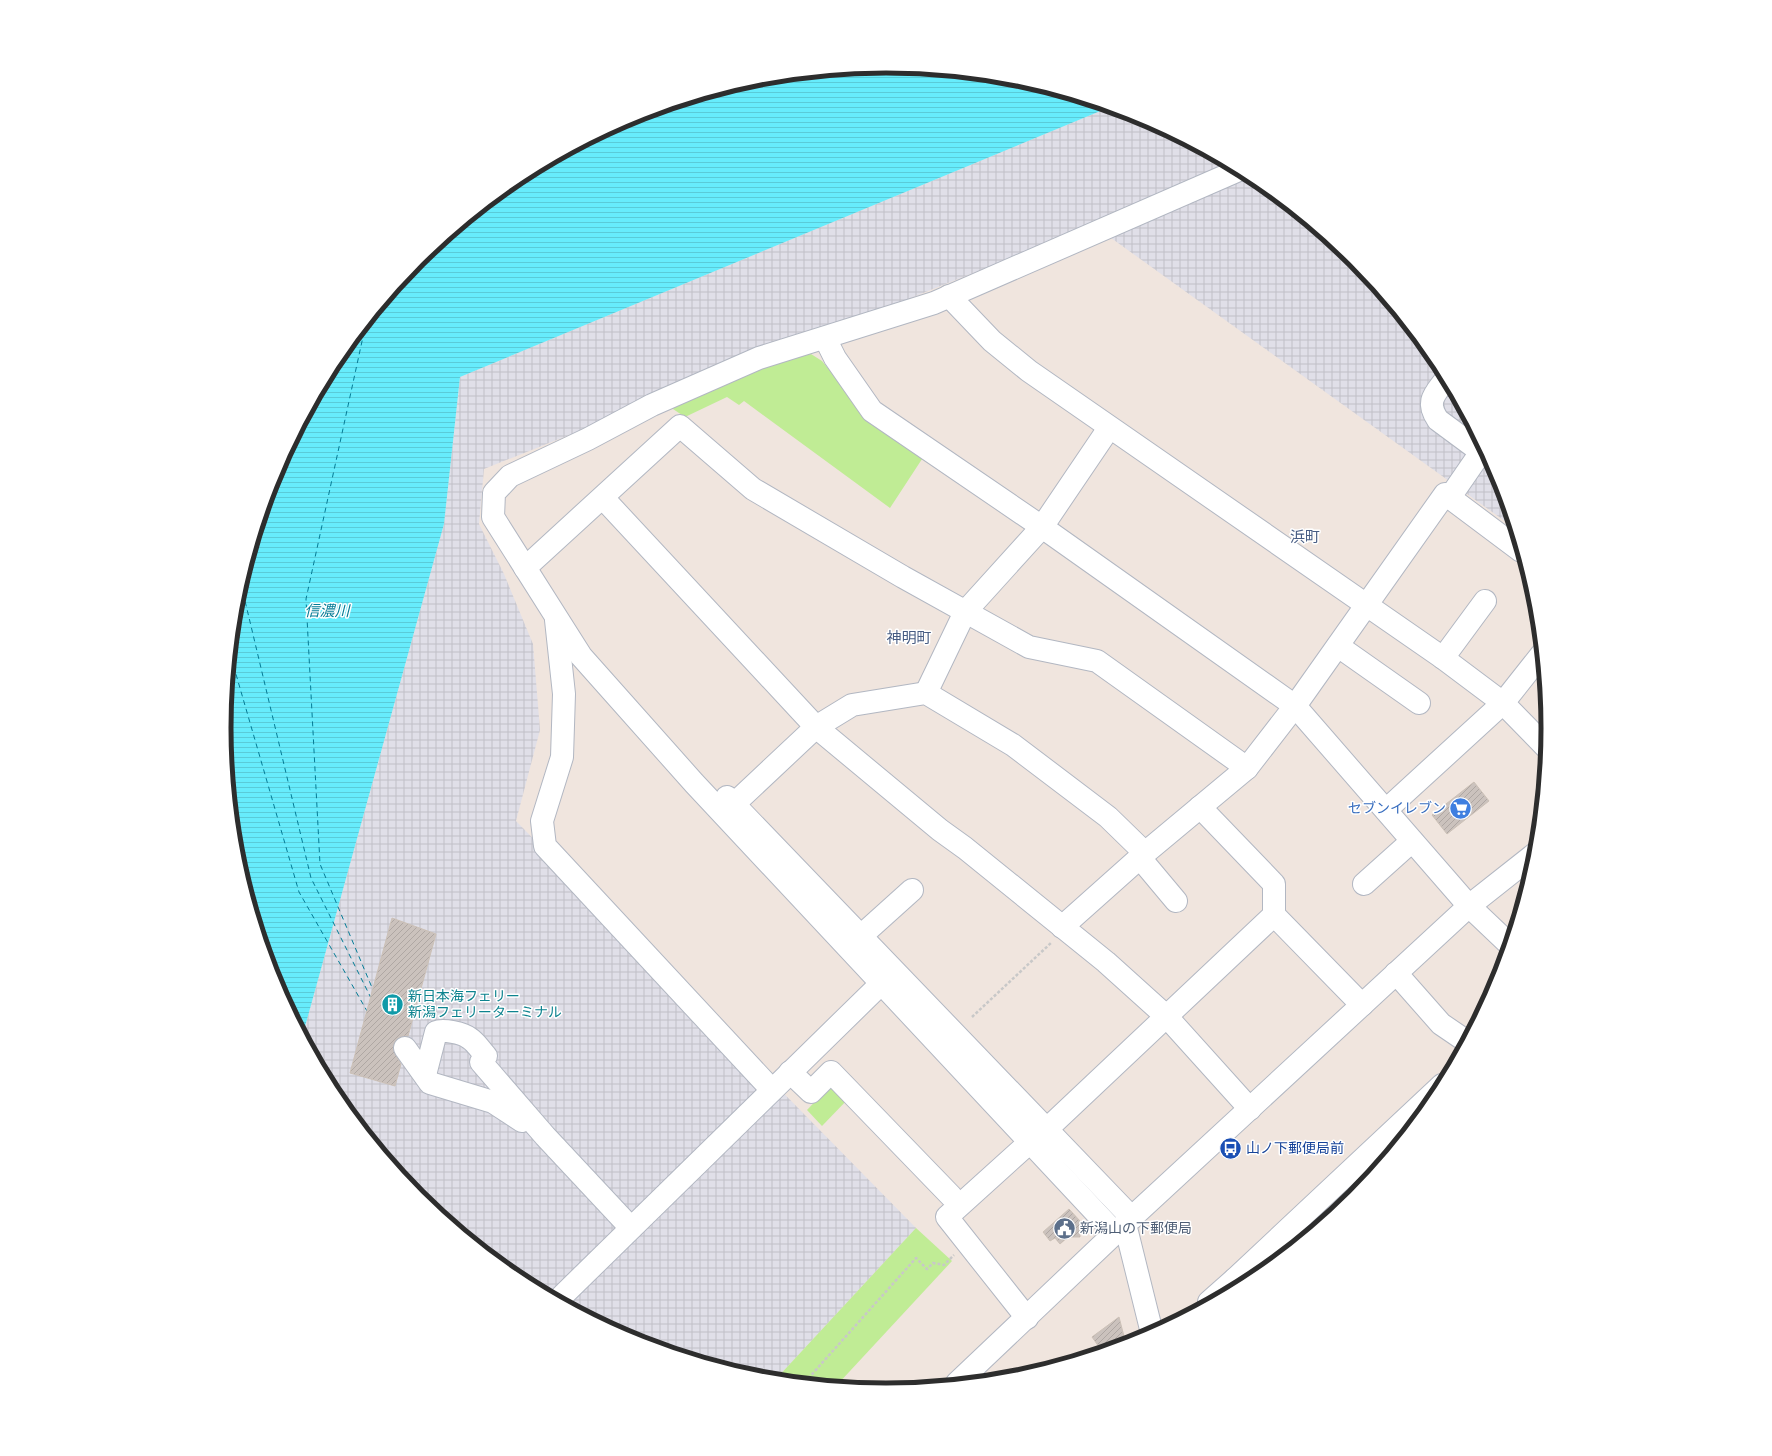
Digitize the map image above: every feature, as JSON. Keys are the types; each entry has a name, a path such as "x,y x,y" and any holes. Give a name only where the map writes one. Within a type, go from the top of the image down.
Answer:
{"street":[{"path":"1150,1327 1124,1225 1047,1129 888,977 694,783 581,656 493,517 494,493 510,476 588,439 652,405 759,358 825,338 948,296 1233,173"},
{"path":"948,296 992,341 1029,371 1109,428 1443,658 1503,703 1541,742"},
{"path":"825,338 834,358 872,411 940,459 1042,527 1295,706 1469,906 1507,935"},
{"path":"1443,384 1432,399 1432,411 1438,420 1475,443"},
{"path":"528,574 603,498 680,426 753,488 965,612 1029,647 1097,661 1247,768"},
{"path":"926,693 965,612 1042,527 1109,428"},
{"path":"1450,497 1476,445"},
{"path":"1063,928 1142,856 1247,768 1295,706 1445,494 1515,547"},
{"path":"603,498 816,727 940,830 965,848 1106,962 1166,1017 1250,1109"},
{"path":"528,574 734,804 862,935 888,977 1030,1142 1124,1225"},
{"path":"1443,658 1485,601"},
{"path":"555,617 564,694 562,757 542,821 545,846 772,1090"},
{"path":"1338,646 1419,703"},
{"path":"1386,810 1503,703 1537,660"},
{"path":"734,804 816,727 852,705 926,693 1014,745 1108,818 1142,856 1176,901"},
{"path":"1200,807 1274,884 1274,915 1362,1005"},
{"path":"1364,884 1412,841"},
{"path":"962,1378 1124,1225 1469,906 1527,860"},
{"path":"862,935 912,890"},
{"path":"1047,1129 1274,915"},
{"path":"1396,973 1441,1024 1462,1038"},
{"path":"561,1297 888,977"},
{"path":"425,1075 436,1032 441,1030 469,1037 486,1056 481,1062 545,1136 631,1228"},
{"path":"405,1048 430,1083 493,1102 545,1136"},
{"path":"790,1072 811,1092 831,1072 951,1196"},
{"path":"1243,1277 1423,1104"},
{"path":"1027,1318 947,1217 1030,1142"}],"path":[{"path":"972,1017 1063,928"},
{"path":"809,1378 916,1258 927,1269 933,1263 944,1265 967,1242"}],"shaded area":[{"path":"1103,110 1137,123 1176,141 1214,161 1250,183 1285,208 1349,265 1406,329 1431,364 1473,438 1491,477 1508,523 1093,225 484,469 479,524 504,574 533,644 540,730 516,821 916,1228 781,1374 716,1361 635,1333 558,1295 522,1273 487,1248 423,1191 366,1127 341,1092 305,1028 444,524 460,377"}],"green space":[{"path":"811,354 822,361 866,414 924,456 890,508 744,401 739,405 727,397 685,417 670,407 748,374 801,355"},
{"path":"828,1088 837,1088 848,1099 822,1126 807,1110"},
{"path":"916,1228 952,1261 840,1382 781,1374"}],"water":[{"name":"信濃川","path":"843,74 929,74 1014,86 1056,95 1103,110 460,377 444,524 305,1028 281,979 266,939 253,898 244,856 232,771 232,685 237,643 253,558 281,477 319,400 341,364 366,329 394,296 423,265 454,236 487,208 522,183 596,141 635,123 716,95 758,86"}],"building":[{"name":"セブンイレブン","path":"1474,782 1489,801 1447,834 1432,815"},
{"name":"新日本海フェリー 新潟フェリーターミナル","path":"392,918 436,934 408,1036 398,1038 394,1043 393,1050 401,1064 395,1086 350,1073"},
{"path":"1069,1209 1080,1221 1080,1237 1068,1237 1060,1244 1055,1238 1050,1241 1043,1232"},
{"path":"1119,1317 1124,1338 1099,1347 1092,1337"}],"ferry route":[{"path":"364,332 306,599 320,864 373,990"},
{"path":"244,598 311,878 371,998"},
{"path":"234,668 299,892 367,1011"}],"place":[{"name":"セブンイレブン","path":"1461,808"},
{"name":"新日本海フェリー 新潟フェリーターミナル","path":"393,1004"},
{"name":"山ノ下郵便局前","path":"1230,1148"},
{"name":"新潟山の下郵便局","path":"1064,1228"}],"district":[{"name":"浜町","path":"1305,536"},
{"name":"神明町","path":"909,637"}]}
